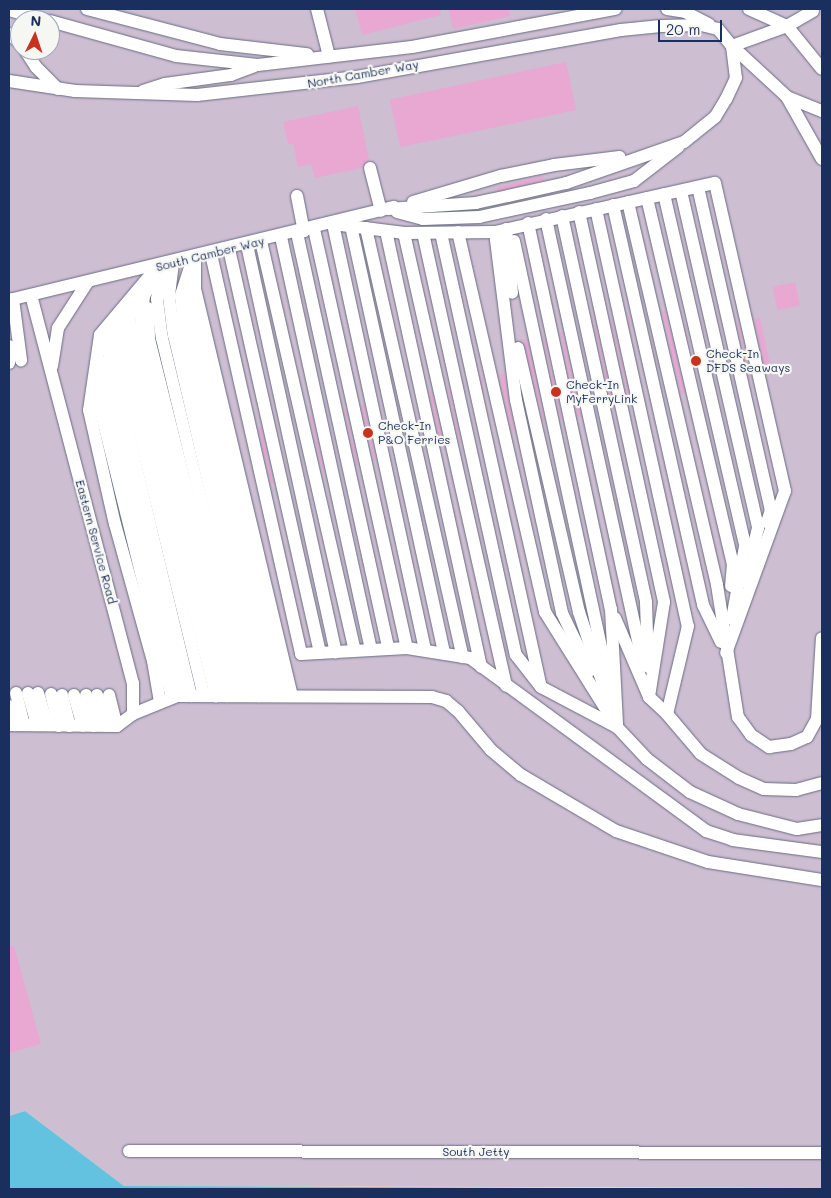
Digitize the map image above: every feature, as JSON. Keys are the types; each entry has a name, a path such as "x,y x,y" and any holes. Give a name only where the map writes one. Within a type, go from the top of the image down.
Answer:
{"lane":[{"path":"317,9 329,56"},
{"name":"North Camber Way","path":"131,94 165,84 231,75 258,65 412,47 615,9"},
{"path":"667,9 685,12 718,29 732,46 788,97 822,159"},
{"path":"749,9 787,26 822,69"},
{"name":"North Camber Way","path":"95,10 220,44 329,56"},
{"path":"732,46 787,26 813,11"},
{"name":"North Camber Way","path":"60,24 176,56 258,65"},
{"name":"North Camber Way","path":"9,80 58,89 131,94 197,95 267,89 358,77 593,35 661,26 700,25 718,29"},
{"name":"South Camber Way","path":"384,210 423,219 479,216 581,195 634,181 715,117 736,78 732,46"},
{"path":"31,60 58,89"},
{"path":"788,97 822,111"},
{"name":"South Camber Way","path":"384,210 476,203 566,183 640,155 684,142"},
{"name":"South Camber Way","path":"10,303 30,295 333,224 501,176 554,165 640,155"},
{"path":"370,168 384,210"},
{"path":"425,649 333,224 423,234 504,229 715,183 785,491 726,653"},
{"path":"698,187 771,510 726,653"},
{"path":"681,191 758,528 726,653"},
{"path":"664,194 745,546 726,653"},
{"path":"297,196 407,648"},
{"path":"648,198 732,564 726,653"},
{"path":"628,202 717,585 726,653 738,717 747,729 769,747 791,744 807,736 817,719 822,638"},
{"path":"613,205 703,605 726,653"},
{"path":"596,209 688,626 667,714"},
{"path":"580,212 664,602 649,698"},
{"path":"562,216 646,602 649,698"},
{"path":"546,219 649,698"},
{"path":"528,224 611,609 617,727"},
{"path":"350,226 444,652"},
{"path":"366,228 463,656"},
{"path":"504,229 516,400 562,613 617,727"},
{"path":"504,229 596,613 617,727"},
{"path":"305,231 388,648"},
{"path":"386,231 481,667"},
{"path":"458,232 546,612 617,727 646,759 690,792 738,814 797,829 822,825"},
{"path":"404,233 506,686"},
{"path":"441,233 541,688"},
{"path":"423,234 516,655 541,688 617,727"},
{"path":"281,237 371,649"},
{"path":"261,241 354,650"},
{"path":"247,245 336,652"},
{"path":"229,249 320,653"},
{"path":"211,254 301,654 407,648 425,649 463,656 481,667 706,831 733,840 822,852"},
{"path":"194,258 189,285 194,331 248,696"},
{"path":"165,264 174,335 248,696"},
{"path":"165,264 145,285 128,298 100,335 93,380 177,698"},
{"name":"Eastern Service Road","path":"51,372 58,328 87,283"},
{"path":"145,285 149,339 248,696"},
{"path":"145,285 130,316 129,345 248,696"},
{"name":"Eastern Service Road","path":"30,295 133,683 133,714"},
{"path":"128,298 121,321 120,348 248,696"},
{"path":"9,314 10,303"},
{"path":"10,303 9,344 15,361"},
{"path":"10,303 15,361"},
{"path":"119,310 111,327 108,350 177,698"},
{"path":"97,352 177,698"},
{"path":"611,609 649,698 667,714 701,754 739,778 764,789 796,790 822,783"},
{"path":"60,726 62,694"},
{"path":"60,726 62,694"},
{"path":"60,726 62,694"},
{"path":"60,726 62,694"},
{"path":"9,706 60,726 133,714 177,698 406,696 446,701 468,720 491,750 509,767 616,831 708,862 822,880"},
{"name":"South Jetty","path":"129,1152 822,1153"}],"shaded area":[{"path":"9,9 822,9 822,1188 124,1186 25,1111 9,1116"}],"water":[{"path":"25,1111 124,1186 822,1189 9,1189 9,1116"}],"building":[{"path":"355,9 440,9 441,15 362,35"},
{"path":"449,9 509,9 510,16 453,29"},
{"path":"566,62 576,110 400,147 390,99"},
{"path":"358,106 369,160 362,168 315,178 311,164 298,167 293,143 288,144 283,122"},
{"path":"543,176 544,180 497,191 496,188"},
{"path":"795,282 800,305 777,310 773,287"},
{"path":"665,310 685,394 681,394 662,311"},
{"path":"628,317 630,317 630,404 628,404"},
{"path":"760,318 772,374 767,375 754,319"},
{"path":"612,320 632,405 631,405"},
{"path":"738,322 751,379 737,323"},
{"path":"595,324 614,409 612,409"},
{"path":"560,332 562,332 581,416 578,417"},
{"path":"543,336 562,420 561,421"},
{"path":"527,339 545,424 523,340"},
{"path":"504,373 514,431 512,431 499,375"},
{"path":"481,378 483,378 483,436 481,436"},
{"path":"447,386 461,442 460,443"},
{"path":"431,389 444,446 441,447 429,390"},
{"path":"364,404 376,461 374,461 361,405"},
{"path":"345,408 358,465 356,465"},
{"path":"312,415 324,472 323,473 310,416"},
{"path":"258,427 261,427 273,483 271,484"},
{"path":"14,946 41,1044 9,1053 9,947"}],"place":[{"name":"Check-In DFDS Seaways","path":"696,361"},
{"name":"Check-In MyFerryLink","path":"556,392"},
{"name":"Check-In P&O Ferries","path":"368,433"}]}
